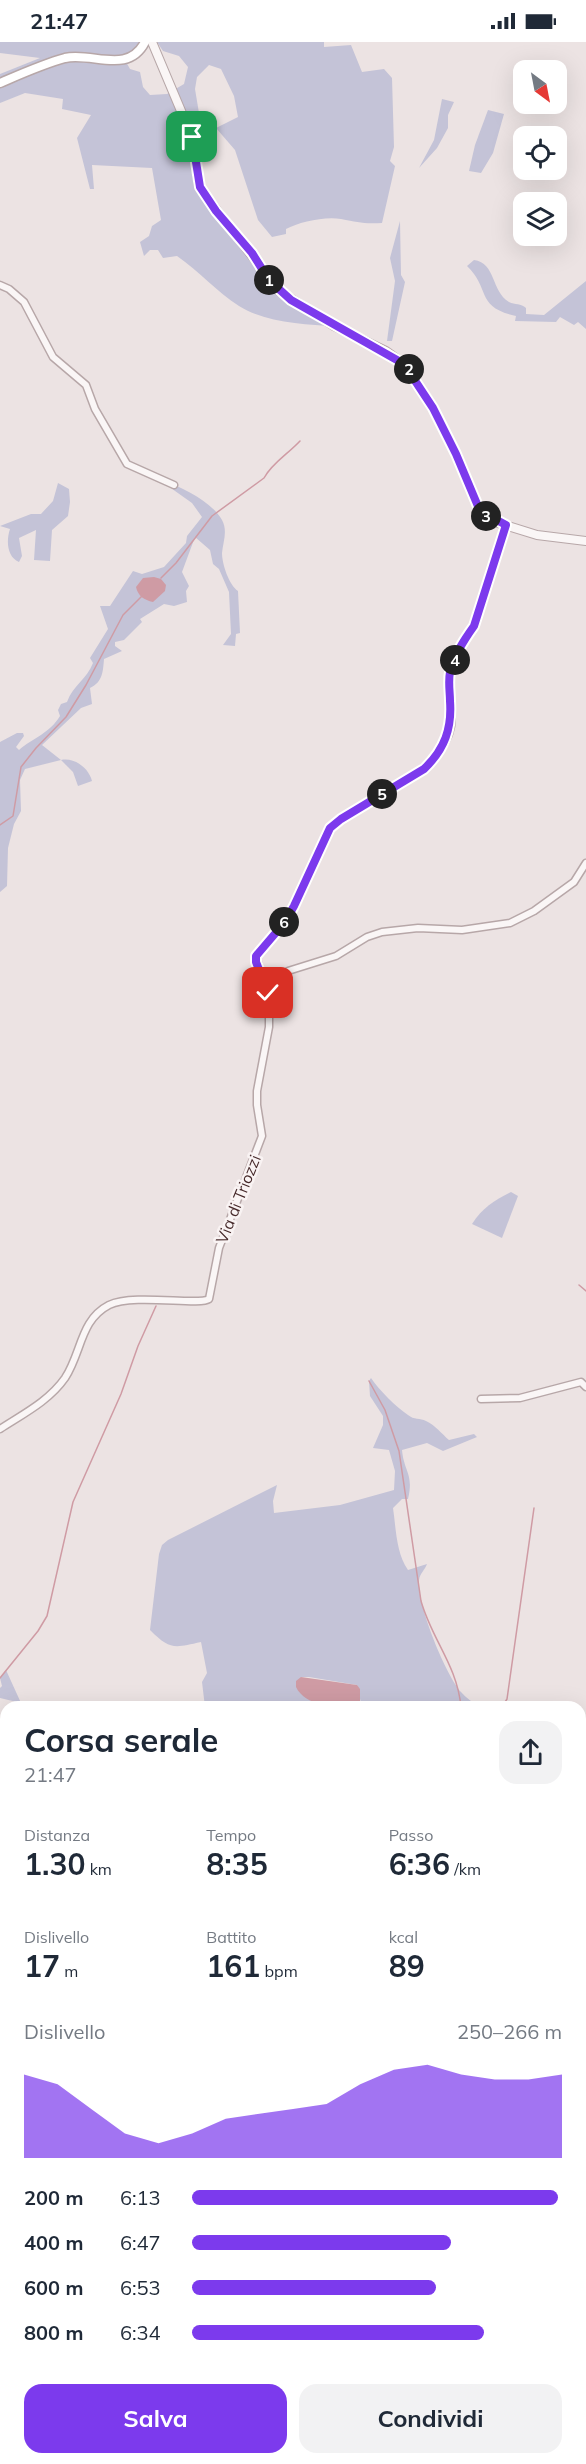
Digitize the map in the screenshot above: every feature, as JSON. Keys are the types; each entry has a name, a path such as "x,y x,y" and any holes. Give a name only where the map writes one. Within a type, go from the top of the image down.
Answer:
{"main road":[{"path":"0,83 68,58 81,57 115,62 125,60 136,53 145,42"}],"street":[{"path":"152,42 192,137 200,187 279,291 334,326 386,351 404,364 433,408 456,454 480,511 506,525 537,535 586,542"},
{"path":"136,53 145,51 152,53 160,61"},
{"path":"0,285 9,289 24,302 52,357 86,385 95,409 127,464 174,485"},
{"name":"Via di Triozzi","path":"0,1429 40,1403 64,1379 78,1353 88,1322 99,1311 111,1304 130,1299 170,1299 202,1303 209,1299 219,1248 262,1136 256,1105 269,1027 269,1001 256,956 285,922 330,828 424,769 439,752 450,727 450,672 466,635 474,626 506,525"},
{"path":"264,985 288,971 336,956 367,937 382,932 418,928 462,930 510,923 534,911 574,882 586,863"},
{"path":"481,1399 520,1398 581,1382 586,1387"}],"shaded area":[{"path":"0,42 140,42 125,60 130,69 140,72 143,87 150,95 167,94 184,84 188,67 179,56 163,51 157,42 324,42 324,47 351,45 362,72 384,69 392,78 394,147 390,161 395,166 382,223 335,218 320,219 291,226 286,229 286,234 272,237 258,220 235,150 216,128 238,117 234,96 221,69 209,65 197,77 195,89 199,132 203,142 197,178 269,280 334,326 298,323 260,316 239,306 177,256 163,258 158,250 150,250 144,256 140,242 149,236 152,226 161,220 152,168 92,165 94,189 90,189 77,138 91,115 62,109 63,99 25,93 0,103 0,74 40,58 0,53"},
{"path":"442,99 454,102 448,115 448,128 437,148 419,168 434,140"},
{"path":"488,110 504,114 493,153 481,173 469,171 475,145"},
{"path":"400,221 401,275 405,282 392,341 387,341 395,281 390,258"},
{"path":"474,260 486,266 503,297 509,302 524,306 526,314 544,315 586,281 586,329 578,322 574,325 560,317 556,322 515,321 516,316 494,308 489,302 479,282 467,266"},
{"path":"164,480 204,501 217,513 224,524 222,558 229,579 238,591 240,633 236,634 235,646 223,645 231,634 229,592 219,569 213,564 210,550 195,537 182,572 189,586 186,591 187,602 174,606 164,604 140,619 142,622 124,640 115,642 115,646 122,651 104,659 100,679 90,688 92,704 81,708 42,745 61,760 25,769 20,780 21,811 14,824 8,848 7,886 0,892 0,742 17,733 23,733 24,736 16,747 19,750 56,722 60,716 58,710 61,704 67,702 90,669 93,663 90,658 108,629 100,606 110,606 133,571 142,574 164,567 186,543 187,536 202,517 192,503 168,486"},
{"path":"58,483 69,489 70,502 68,516 52,530 50,561 34,560 36,530 19,538 22,556 19,562 15,560 8,548 10,529 0,526 31,514 41,514 53,501"},
{"path":"143,578 161,579 166,585 165,591 153,602 142,597 136,587"},
{"path":"61,760 71,760 80,764 88,772 92,781 78,786 73,772"},
{"path":"511,1192 518,1196 502,1238 472,1224 489,1205"},
{"path":"371,1378 403,1412 412,1418 429,1423 449,1440 474,1434 477,1437 443,1451 427,1443 402,1450 410,1491 408,1499 402,1499 393,1508 399,1548 408,1570 427,1564 419,1580 422,1605 440,1655 461,1692 471,1701 361,1701 357,1685 301,1677 304,1696 316,1701 204,1701 202,1682 207,1673 201,1642 173,1646 150,1630 162,1545 277,1485 273,1501 274,1513 340,1505 394,1490 395,1471 389,1450 373,1448 383,1425 383,1416 370,1396 369,1381"},
{"path":"6,1670 20,1701 0,1698 2,1686 0,1678"},
{"path":"301,1677 357,1685 360,1689 360,1701 311,1701 301,1694 296,1687 296,1681"}],"waterway":[{"path":"161,578 176,563 212,516 264,478 276,463 300,441"},
{"path":"0,825 13,816 21,767 66,717 86,685 123,615 142,596"},
{"path":"579,1285 586,1291"},
{"path":"0,1678 38,1631 47,1616 73,1502 121,1394 138,1346 156,1306"},
{"path":"369,1381 385,1410 399,1451 421,1601 455,1678 460,1701"},
{"path":"506,1701 534,1508"}],"route":[{"path":"192,137 200,187 216,211 252,253 269,280 291,300 334,326 397,357 404,364 433,408 456,454 472,497 480,511 495,522 506,525 474,626 466,635 450,672 450,727 444,743 424,769 330,828 285,922 265,942 256,956 256,962 268,993"}]}
